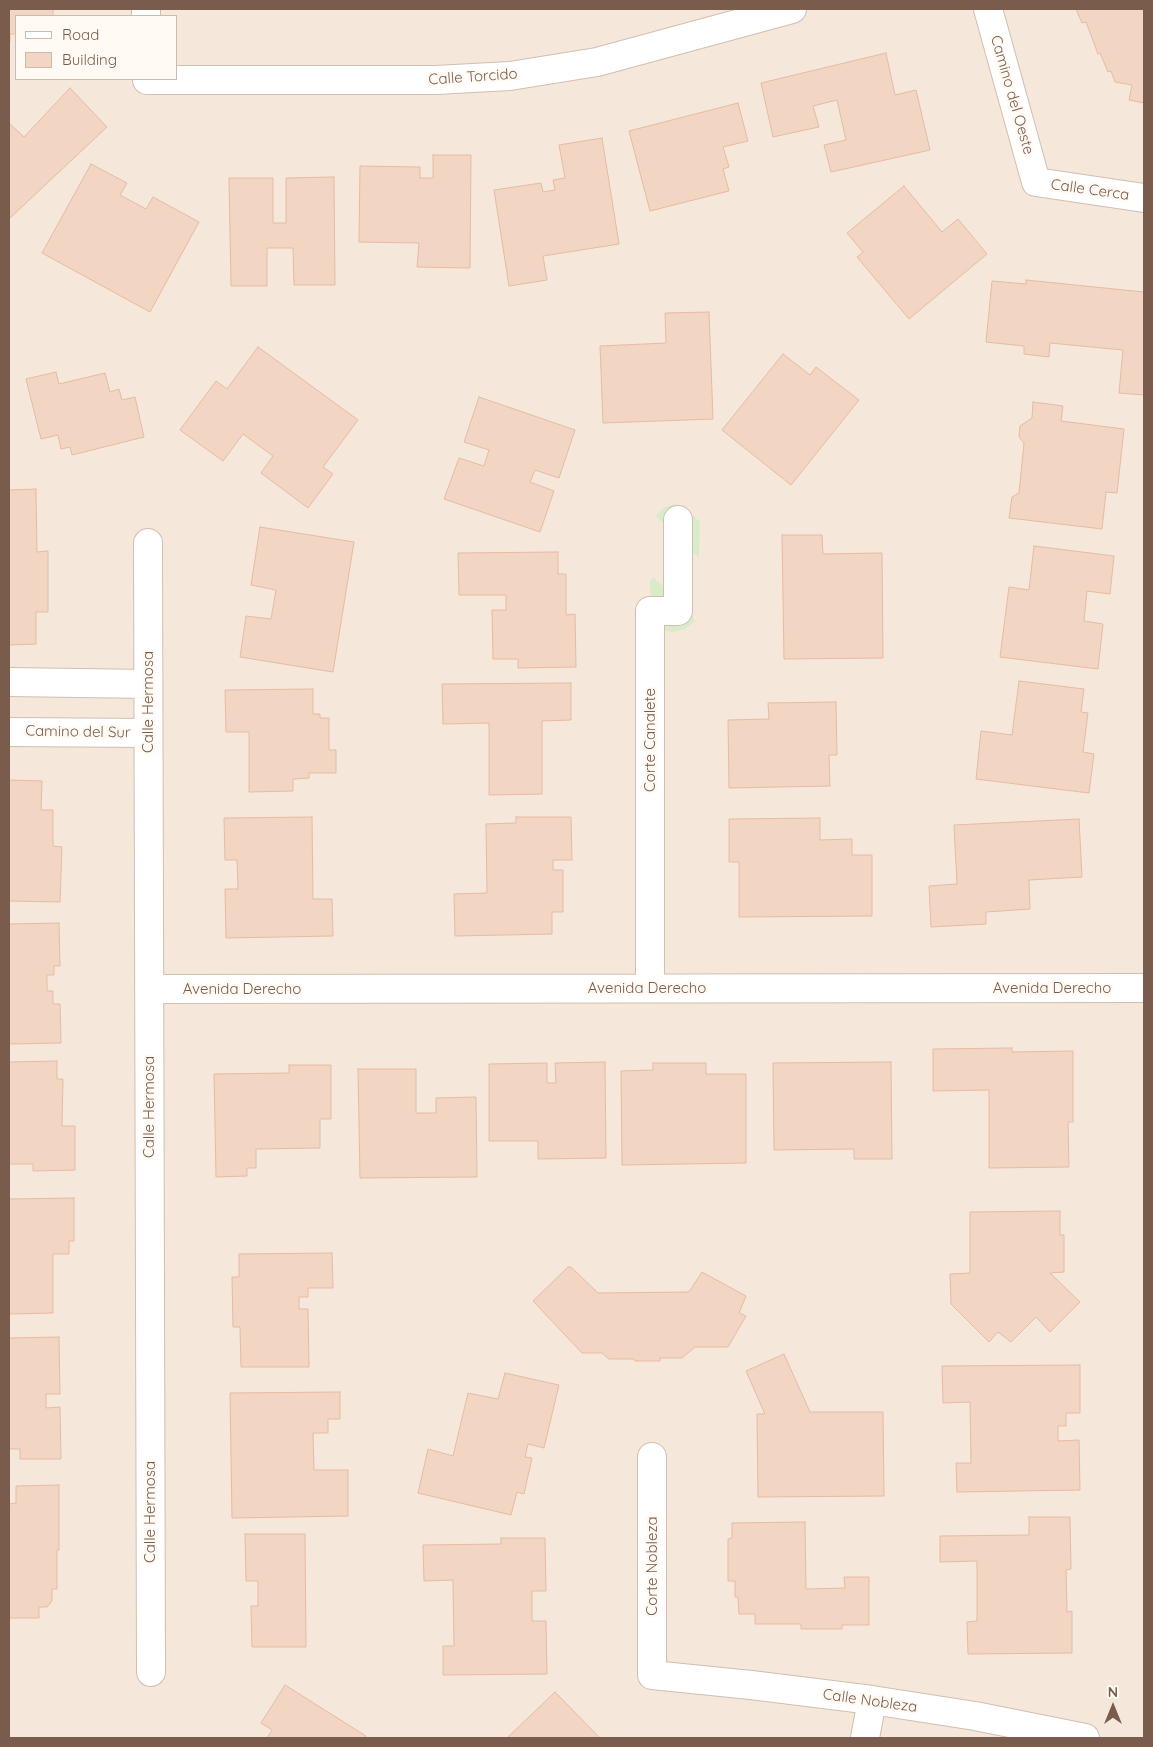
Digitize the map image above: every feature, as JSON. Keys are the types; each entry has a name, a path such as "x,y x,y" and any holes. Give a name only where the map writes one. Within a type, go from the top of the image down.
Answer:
{"street":[{"name":"Calle Torcido","path":"147,80 436,80 510,76 597,62 792,9"},
{"name":"Camino del Oeste","path":"988,9 1036,182"},
{"name":"Calle Cerca","path":"1036,182 1144,198"},
{"name":"Corte Canalete","path":"650,988 650,611 678,611 678,520"},
{"name":"Calle Hermosa","path":"148,543 151,1672"},
{"path":"9,682 148,684"},
{"name":"Camino del Sur","path":"9,732 148,733"},
{"name":"Avenida Derecho","path":"149,989 1144,988"},
{"name":"Corte Nobleza","path":"652,1457 652,1676"},
{"name":"Calle Nobleza","path":"652,1676 751,1685 872,1700 975,1716 1085,1738"},
{"path":"865,1738 872,1700"}],"shaded area":[{"path":"9,9 1144,9 1144,1738 9,1738"}],"green space":[{"path":"674,504 680,505 700,522 699,558 656,516 663,508"},
{"path":"653,577 690,611 695,621 685,629 673,632 667,631 659,626 651,617 650,582"}],"building":[{"path":"9,9 53,9 53,15 15,15 15,34 10,34 9,42"},
{"path":"1076,9 1144,9 1144,103 1129,100 1132,85 1115,82 1111,71 1108,72 1100,53 1098,54 1086,22 1082,23"},
{"path":"886,53 895,95 916,90 930,150 831,172 824,145 846,140 837,100 813,106 819,127 773,137 761,83"},
{"path":"70,88 107,127 9,219 9,123 24,137"},
{"path":"738,103 748,141 723,147 729,167 723,169 729,191 650,211 629,131"},
{"path":"602,138 619,244 543,256 547,280 509,286 494,190 541,183 543,192 555,190 553,180 565,178 559,145"},
{"path":"433,155 471,155 470,268 417,267 419,243 359,242 360,166 420,167 420,178 433,178"},
{"path":"91,164 127,183 120,195 146,209 153,197 199,222 150,312 42,253"},
{"path":"334,177 335,285 294,285 293,248 267,248 267,286 231,286 229,178 273,178 273,223 286,223 286,178"},
{"path":"904,186 942,232 958,219 987,254 909,319 857,257 863,252 847,233"},
{"path":"1026,280 1144,292 1144,395 1119,393 1123,350 1050,343 1049,357 1024,354 1024,346 986,342 992,281 1026,284"},
{"path":"709,312 713,419 603,423 600,346 666,343 665,313"},
{"path":"258,347 358,420 323,467 333,474 308,508 261,473 273,456 243,434 223,461 180,430 216,381 227,389"},
{"path":"783,354 810,375 816,367 859,400 791,485 722,430"},
{"path":"56,372 59,384 105,373 110,392 119,389 122,400 135,397 144,437 72,455 70,447 61,449 58,435 41,439 26,379"},
{"path":"479,397 575,430 559,478 535,470 530,482 554,491 540,532 444,499 459,458 484,466 489,450 464,442"},
{"path":"1033,402 1063,406 1061,421 1124,429 1117,493 1106,492 1102,529 1009,518 1012,497 1019,493 1024,443 1019,437 1020,426 1032,418"},
{"path":"36,489 37,552 48,551 48,612 36,612 36,644 9,645 9,490"},
{"path":"260,527 354,542 333,672 240,657 246,616 271,619 276,590 251,585"},
{"path":"782,535 822,535 823,554 882,553 883,658 784,659"},
{"path":"1034,546 1114,556 1110,594 1087,591 1084,621 1103,624 1098,669 1000,657 1009,587 1029,590"},
{"path":"558,552 558,574 566,574 566,615 575,614 576,667 518,668 518,659 493,659 492,610 506,610 506,595 459,595 458,553"},
{"path":"1019,681 1084,689 1081,712 1088,713 1083,752 1094,754 1089,793 976,779 981,731 1012,735"},
{"path":"571,683 571,720 542,721 542,794 489,795 489,723 443,724 442,684"},
{"path":"313,689 313,714 320,714 320,718 329,718 329,750 336,750 336,773 309,773 309,778 293,779 293,791 249,792 249,732 226,732 225,690"},
{"path":"836,702 837,755 829,755 830,786 729,788 728,720 769,719 768,703"},
{"path":"9,780 42,781 41,810 53,810 53,846 62,847 60,902 9,901"},
{"path":"312,817 313,899 332,899 333,936 226,938 225,889 238,889 237,860 225,860 224,818"},
{"path":"516,817 571,817 572,860 553,860 553,870 563,870 563,912 552,912 552,934 455,936 454,894 487,893 486,824 516,823"},
{"path":"820,818 820,840 852,839 852,855 872,855 872,916 739,917 739,862 729,862 729,819"},
{"path":"1079,819 1082,877 1029,880 1030,909 986,912 986,924 931,927 929,886 957,884 954,825"},
{"path":"59,923 60,966 54,966 54,975 47,975 47,991 53,991 53,1004 60,1004 61,1043 9,1044 9,924"},
{"path":"1012,1048 1012,1052 1073,1051 1073,1122 1068,1122 1069,1167 989,1168 989,1090 933,1091 933,1049"},
{"path":"57,1061 57,1079 63,1079 62,1126 75,1126 75,1170 33,1171 33,1164 9,1164 9,1062"},
{"path":"605,1062 606,1158 538,1159 538,1141 489,1141 489,1064 547,1063 547,1083 556,1083 555,1063"},
{"path":"891,1062 892,1159 854,1159 854,1149 774,1150 773,1063"},
{"path":"653,1063 706,1063 706,1074 746,1074 746,1163 622,1165 621,1071 653,1070"},
{"path":"289,1065 331,1065 331,1119 320,1119 320,1148 256,1149 256,1168 247,1168 247,1176 216,1177 214,1074 289,1073"},
{"path":"358,1069 416,1069 416,1113 436,1113 436,1098 476,1097 477,1177 360,1178"},
{"path":"74,1198 74,1241 69,1241 69,1254 53,1254 53,1313 9,1314 9,1199"},
{"path":"1060,1211 1060,1235 1064,1235 1064,1272 1050,1273 1080,1302 1050,1332 1036,1317 1011,1342 998,1332 989,1342 951,1304 950,1274 970,1273 970,1212"},
{"path":"332,1253 333,1288 308,1288 308,1297 299,1297 299,1309 308,1309 309,1367 241,1367 240,1327 233,1327 232,1277 239,1277 239,1254"},
{"path":"568,1267 571,1267 598,1293 689,1292 702,1272 746,1296 739,1313 746,1316 728,1347 695,1347 682,1358 660,1358 660,1361 635,1361 634,1359 609,1359 602,1353 582,1353 533,1301"},
{"path":"59,1337 60,1394 46,1394 46,1408 60,1407 61,1459 20,1459 20,1449 9,1449 9,1338"},
{"path":"784,1354 810,1412 883,1412 884,1496 758,1497 757,1414 765,1414 746,1371"},
{"path":"1080,1365 1080,1413 1066,1413 1066,1426 1058,1426 1058,1441 1079,1440 1080,1490 957,1492 956,1463 971,1463 970,1402 943,1403 942,1366"},
{"path":"505,1373 559,1385 544,1448 528,1444 525,1457 532,1458 524,1494 517,1492 511,1515 418,1493 428,1449 453,1456 468,1393 498,1399"},
{"path":"340,1392 340,1419 328,1419 328,1433 313,1433 314,1470 348,1470 348,1516 232,1518 230,1393"},
{"path":"59,1485 57,1589 52,1589 52,1601 47,1607 39,1607 39,1618 9,1618 9,1504 16,1503 16,1486"},
{"path":"1029,1517 1070,1517 1071,1569 1066,1570 1067,1612 1072,1611 1072,1653 968,1654 967,1622 977,1621 977,1561 940,1562 940,1536 1029,1535"},
{"path":"805,1522 806,1589 845,1588 844,1577 869,1577 869,1625 842,1625 842,1629 801,1629 801,1624 755,1624 755,1614 739,1614 738,1597 735,1597 735,1581 728,1581 728,1539 732,1538 732,1523"},
{"path":"245,1534 305,1534 306,1647 252,1647 251,1606 258,1606 258,1581 246,1581"},
{"path":"501,1538 545,1538 546,1591 532,1591 532,1621 546,1621 547,1674 443,1675 443,1646 454,1646 453,1580 424,1581 423,1545 501,1544"},
{"path":"285,1685 366,1736 365,1738 267,1738 272,1730 261,1723"},
{"path":"555,1692 600,1738 507,1738"}]}
